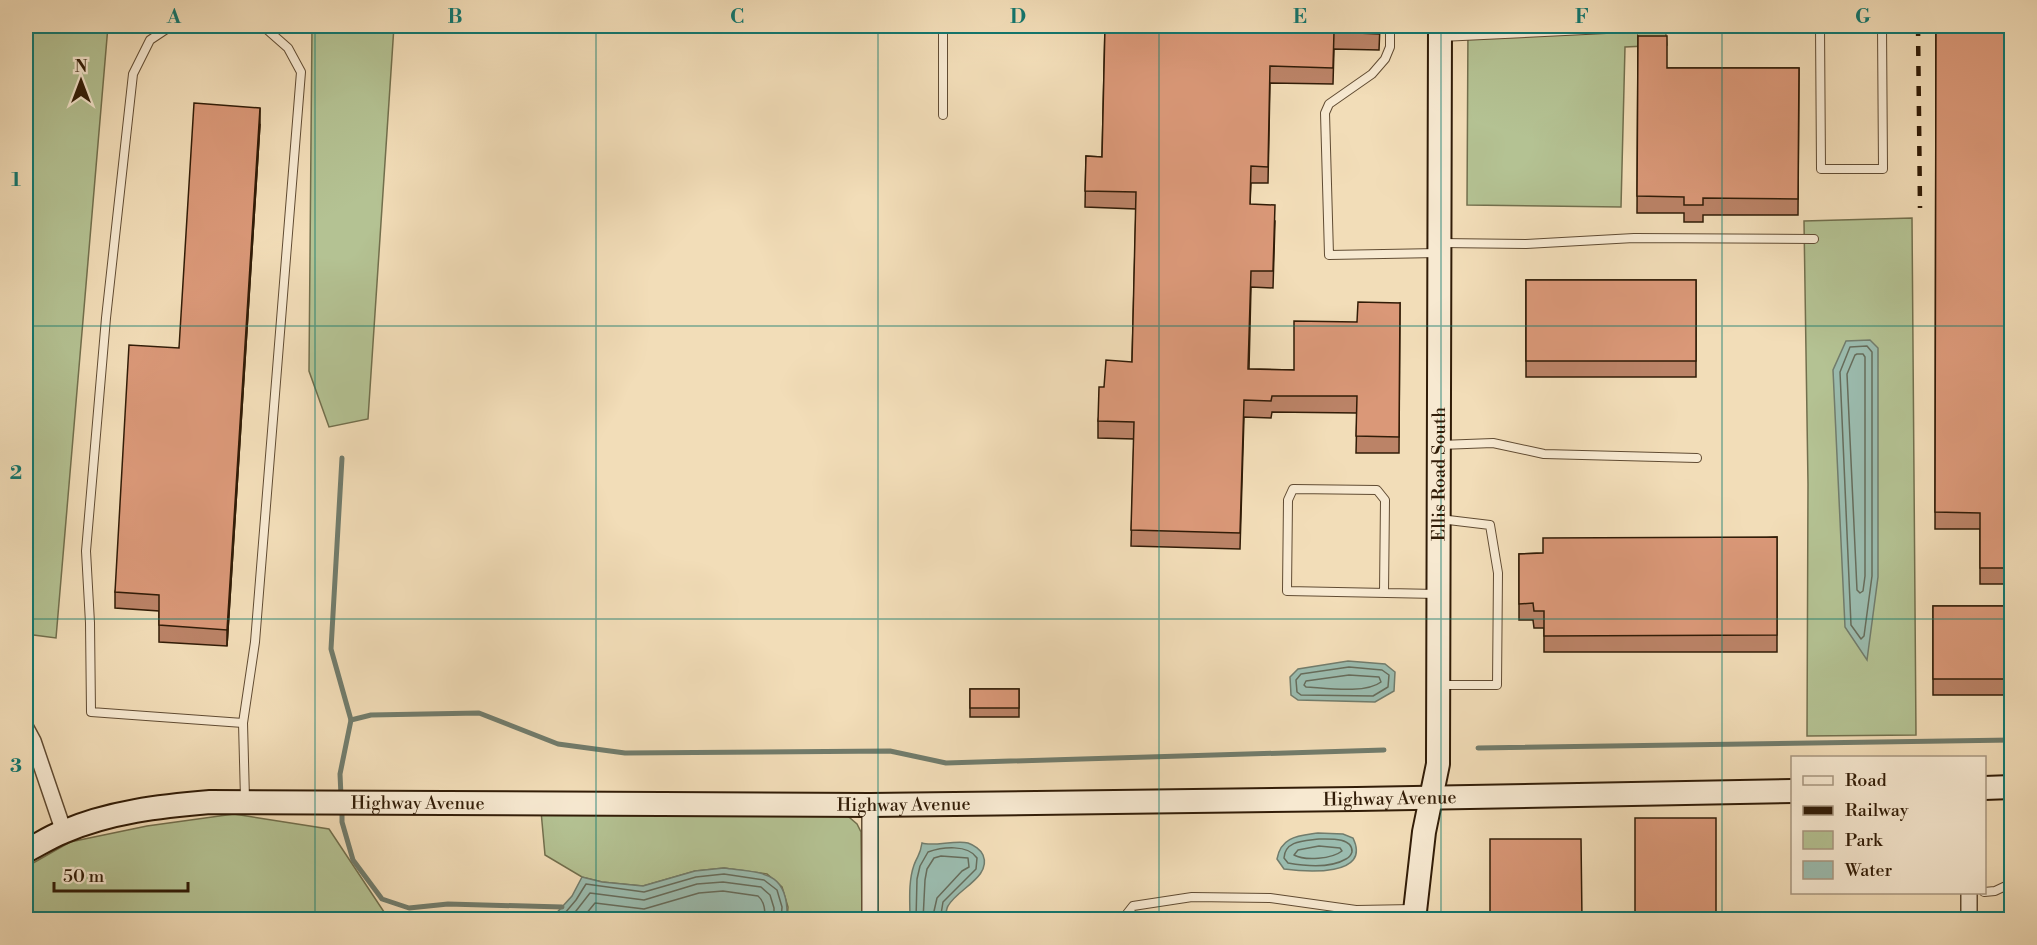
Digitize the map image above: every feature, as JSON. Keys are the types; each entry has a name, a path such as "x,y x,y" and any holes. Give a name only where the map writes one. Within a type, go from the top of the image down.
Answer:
{"street":[{"name":"Ellis Road South","path":"1415,914 1424,832 1438,764 1440,31"},
{"path":"26,728 33,741 64,832"},
{"path":"1986,788 2012,787"},
{"name":"Highway Avenue","path":"26,851 64,832 133,811 173,805 245,801 870,805 1791,791"},
{"path":"870,805 870,920"},
{"path":"1969,894 1969,920"}],"lane":[{"path":"171,26 150,40 133,74 106,318 86,551 91,712 243,723"},
{"path":"245,801 243,723 255,642 301,72 288,48 263,26"},
{"path":"943,26 943,115"},
{"path":"1390,26 1390,47 1385,58 1372,74 1329,104 1325,113 1329,255 1634,238 1814,239"},
{"path":"1440,31 1668,26"},
{"path":"1820,26 1821,169 1883,169 1882,26"},
{"path":"1439,445 1493,443 1544,454 1697,459"},
{"path":"1384,593 1385,500 1377,490 1293,489 1288,500 1287,591 1384,593 1438,594"},
{"path":"1438,686 1497,685 1498,573 1490,525 1439,519"},
{"path":"1986,892 1995,891 2012,883"},
{"path":"1122,920 1133,906 1192,897 1270,898 1356,910 1415,914"},
{"path":"1356,910 1357,920"}],"green space":[{"path":"26,26 108,26 56,638 26,634 26,536 30,487 26,480"},
{"path":"312,26 394,26 368,419 329,427 309,371"},
{"path":"1468,26 1665,26 1667,45 1625,47 1621,207 1467,205"},
{"path":"1912,218 1916,735 1807,736 1808,484 1804,221"},
{"path":"541,811 843,812 857,824 861,832 862,919 787,919 788,907 782,887 767,874 724,868 695,871 643,886 602,882 582,877 545,855"},
{"path":"234,814 329,829 386,915 475,914 500,919 26,919 26,867 70,842 147,826"}],"water":[{"path":"1870,340 1878,348 1878,577 1867,660 1845,627 1833,370 1846,341"},
{"path":"1348,661 1385,664 1395,672 1394,691 1375,702 1298,700 1291,695 1290,677 1298,669"},
{"path":"1318,833 1343,834 1353,838 1356,851 1353,860 1345,866 1321,871 1284,869 1277,859 1282,846 1292,838"},
{"path":"922,843 968,843 981,851 983,855 983,870 952,900 947,907 945,919 910,919 911,878"},
{"path":"724,868 761,873 771,877 783,891 787,919 551,919 572,896 582,877 602,882 643,886 695,871"}],"building":[{"path":"1105,26 1380,26 1379,34 1334,32 1333,68 1270,66 1268,167 1251,166 1250,204 1275,205 1273,271 1251,271 1248,369 1294,370 1294,321 1357,322 1358,302 1400,303 1399,437 1356,436 1357,396 1272,396 1271,401 1244,400 1240,533 1131,530 1134,422 1098,421 1099,387 1104,387 1106,360 1132,362 1136,192 1085,191 1086,156 1102,157"},
{"path":"1936,26 2012,26 2012,679 1933,679 1933,606 2008,606 2008,568 1980,568 1980,513 1935,512"},
{"path":"1638,36 1667,36 1667,68 1799,68 1798,199 1703,198 1703,205 1684,205 1684,197 1637,196"},
{"path":"194,103 260,108 227,630 159,625 159,595 115,592 129,345 179,348"},
{"path":"1526,280 1696,280 1696,361 1526,361"},
{"path":"1777,537 1777,635 1544,636 1544,611 1534,611 1533,603 1519,604 1519,554 1543,553 1543,538"},
{"path":"970,689 1019,689 1019,708 970,708"},
{"path":"1635,818 1716,818 1716,920 1635,920"},
{"path":"1490,839 1581,839 1582,920 1490,920"}],"waterway":[{"path":"342,458 331,649 351,720"},
{"path":"341,796 340,774 351,720 371,715 479,713 558,744 625,753 890,751 946,763 1384,750"},
{"path":"1478,748 2012,740"},
{"path":"342,808 342,822 353,860 382,899 409,908 448,904 562,907"}],"railway":[{"path":"1918,26 1920,208"}]}
